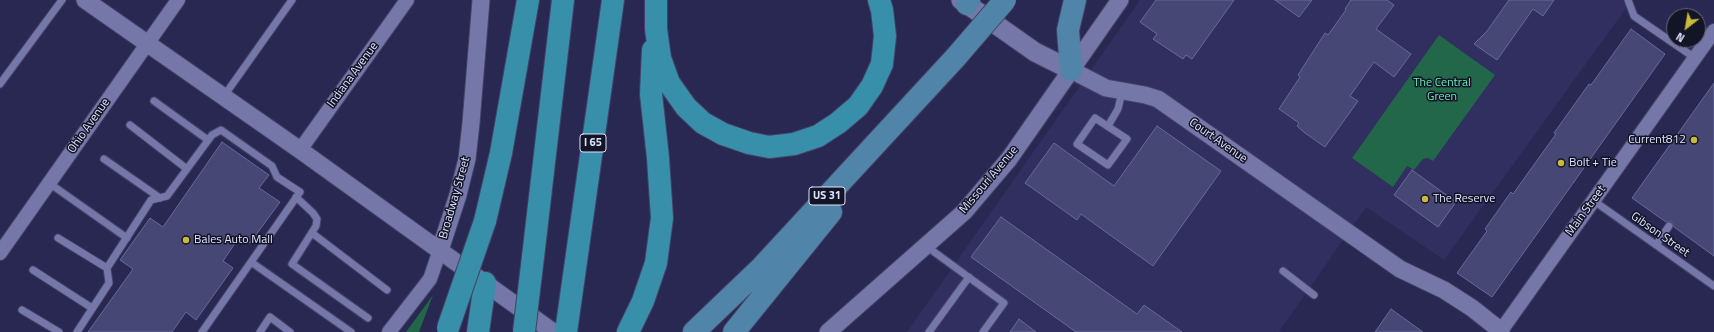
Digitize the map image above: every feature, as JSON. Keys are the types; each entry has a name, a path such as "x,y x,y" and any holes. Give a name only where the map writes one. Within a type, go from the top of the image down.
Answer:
{"highway":[{"path":"447,330 485,221 501,153 528,0"},
{"path":"524,332 563,0"},
{"name":"I 65","path":"566,332 574,285 613,0"},
{"path":"656,0 656,30 660,58 669,83 682,102 703,123 723,134 749,143 769,147 794,144 818,136 838,123 858,106 872,86 882,64 885,36 882,10 879,0"},
{"path":"628,332 643,301 656,263 662,218 658,158 651,94 656,0"},
{"path":"478,332 485,283"},
{"path":"574,285 574,332"}],"main road":[{"name":"US 31","path":"734,332 956,57 1005,0"},
{"path":"1071,70 1068,30 1075,0"},
{"path":"966,1 1035,52 1071,70"},
{"name":"US 31","path":"694,332 761,268 956,57"}],"street":[{"path":"85,0 224,96 553,332"},
{"name":"Ohio Avenue","path":"0,253 178,0"},
{"name":"Indiana Avenue","path":"300,150 407,0"},
{"name":"Broadway Street","path":"389,332 430,279 458,195 467,159 481,0"},
{"name":"Missouri Avenue","path":"828,332 964,212 1009,159 1120,0"},
{"name":"Main Street","path":"1501,332 1714,31"},
{"name":"Court Avenue","path":"1071,70 1106,88 1145,95 1158,99 1354,238 1400,269 1444,290 1472,308 1501,332"}],"lane":[{"path":"0,84 62,0"},
{"path":"224,96 292,0"},
{"path":"1628,0 1634,16 1695,58"},
{"path":"1108,126 1118,109 1122,92"},
{"path":"154,101 208,140"},
{"path":"1095,118 1108,126 1127,139 1108,165 1077,144 1095,118"},
{"path":"130,125 187,168"},
{"path":"76,332 109,283 107,268 151,200 167,196 212,135 221,130 272,166 277,177 300,192 202,332"},
{"path":"104,159 160,198"},
{"path":"49,183 127,238"},
{"path":"296,197 313,213 317,219 316,226 292,264 368,318"},
{"name":"Gibson Street","path":"1594,201 1714,286"},
{"path":"1656,245 1669,226"},
{"path":"312,233 387,290"},
{"path":"58,238 107,268"},
{"path":"926,246 1004,303 982,332"},
{"path":"251,262 351,332"},
{"path":"32,270 92,308"},
{"path":"1283,271 1314,294"},
{"path":"929,332 969,277"},
{"path":"22,310 59,332"},
{"path":"260,332 270,317 290,332"}],"shaded area":[{"path":"1140,0 1632,0 1444,260 1366,207 1279,332 907,332"}],"green space":[{"name":"The Central Green","path":"1439,35 1495,75 1433,161 1428,158 1423,159 1414,170 1407,166 1393,187 1352,158"},
{"path":"433,295 419,332 406,332"}],"building":[{"path":"1156,0 1234,0 1192,59 1186,55 1183,59 1153,39 1157,34 1140,22"},
{"path":"1275,0 1312,0 1299,17"},
{"path":"1351,0 1387,0 1394,5 1376,29 1411,54 1394,77 1374,62 1350,96 1358,101 1325,147 1297,126 1299,123 1279,109 1300,77 1298,75 1325,33 1328,35 1346,10 1345,9"},
{"path":"1509,0 1554,0 1543,16 1533,9 1497,60 1474,44 1487,31"},
{"name":"Bolt + Tie","path":"1631,29 1665,54 1492,297 1457,273 1487,231 1485,229 1511,192 1513,194 1556,134 1554,133 1589,84 1591,85"},
{"name":"Current812","path":"1714,83 1714,256 1674,227 1672,222 1666,222 1632,198"},
{"path":"1157,126 1221,171 1153,266 1081,214 1077,220 1025,183 1054,143 1114,186"},
{"name":"Bales Auto Mall","path":"222,142 269,175 259,188 280,202 250,243 240,236 223,261 233,268 196,320 186,312 172,332 88,332 133,269 120,260 150,218 163,227"},
{"name":"The Reserve","path":"1412,170 1456,202 1438,227 1394,195"},
{"path":"1001,217 1137,314 1144,305 1182,332 1076,332 971,257"},
{"path":"1391,309 1423,332 1375,332"},
{"path":"1019,319 1036,332 1010,332"}],"place":[{"name":"Current812","path":"1694,140"},
{"name":"Bolt + Tie","path":"1561,163"},
{"name":"The Reserve","path":"1425,199"},
{"name":"Bales Auto Mall","path":"186,240"}]}
